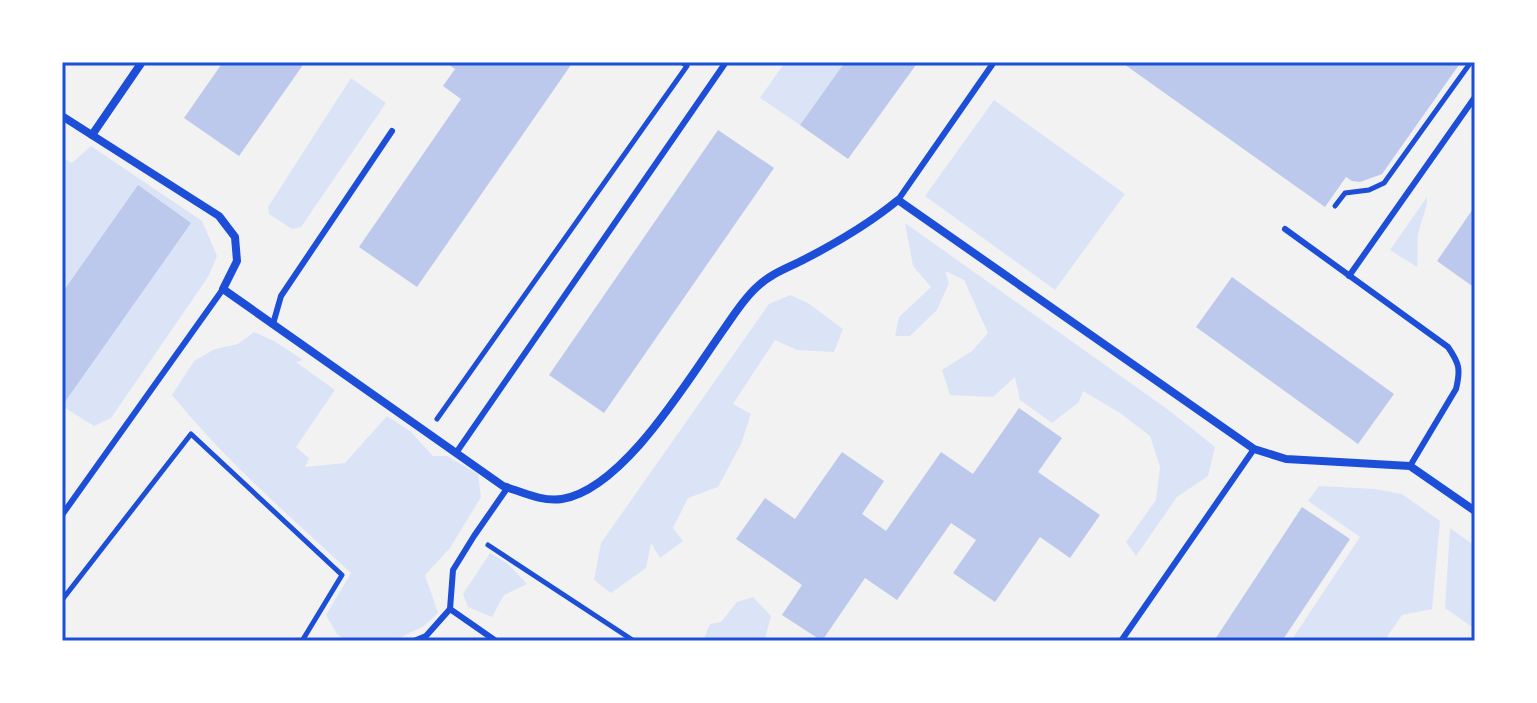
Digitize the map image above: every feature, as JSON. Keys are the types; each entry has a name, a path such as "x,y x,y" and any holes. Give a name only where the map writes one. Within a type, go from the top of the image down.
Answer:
{"street":[{"path":"92,135 142,62"},
{"path":"62,116 219,216 235,237 237,261 223,289 456,453 508,487 527,495 560,499 586,492 621,466 651,432 755,288 772,274 806,259 874,220 898,200 1254,449 1286,459 1410,466 1475,511"}],"lane":[{"path":"456,453 726,62"},
{"path":"898,200 994,62"},
{"path":"1349,276 1475,97"},
{"path":"273,324 281,296 392,131"},
{"path":"1285,229 1448,347 1457,360 1460,374 1456,389 1410,466"},
{"path":"62,515 223,289"},
{"path":"1121,641 1254,449"},
{"path":"414,641 426,636 450,609 453,570 508,487"},
{"path":"450,609 496,641"}],"path":[{"path":"428,433 687,66 681,62"},
{"path":"1335,206 1345,193 1369,190 1384,183 1471,62"},
{"path":"62,600 191,434 342,575 302,641"},
{"path":"474,536 634,641"}],"shaded area":[{"path":"785,62 845,62 800,125 760,98"},
{"path":"351,78 386,103 301,227 292,229 269,214 268,207"},
{"path":"994,100 1125,194 1055,290 925,196"},
{"path":"91,146 202,221 217,256 208,277 111,418 94,426 62,406 138,186 62,293 62,157 72,163"},
{"path":"1427,197 1418,235 1417,267 1390,250"},
{"path":"905,223 1170,411 1215,447 1208,476 1177,497 1136,556 1126,542 1156,500 1160,467 1150,436 1083,391 1079,402 1052,423 1020,400 1015,377 993,397 950,395 942,370 972,351 988,333 964,280 945,271 949,283 937,310 910,336 895,336 899,317 931,287 913,266"},
{"path":"790,295 808,303 843,329 834,352 797,350 775,340 733,404 751,414 741,444 718,487 688,498 673,528 683,541 660,558 651,543 646,568 611,593 594,580 601,543 769,304"},
{"path":"254,332 303,360 296,362 335,390 296,447 309,458 305,467 345,463 387,416 410,431 433,456 447,456 478,474 481,497 450,548 425,575 438,613 424,626 393,641 346,641 337,634 326,615 351,573 236,465 172,395 194,361 215,349 238,344"},
{"path":"1319,486 1376,489 1402,494 1440,521 1432,609 1402,615 1384,641 1291,641 1360,537 1308,501"},
{"path":"1450,528 1475,546 1475,629 1445,608"},
{"path":"490,553 507,563 527,584 504,595 492,617 468,607 463,594"},
{"path":"753,597 771,616 767,641 703,641 710,624 721,622 737,602"}],"building":[{"path":"223,62 305,62 239,156 184,118"},
{"path":"445,62 573,62 417,287 359,247 461,99 443,86 455,69"},
{"path":"845,62 918,62 848,159 800,125"},
{"path":"1121,62 1461,62 1382,174 1360,182 1346,177 1325,207"},
{"path":"718,130 774,168 604,413 549,375"},
{"path":"138,185 191,223 62,406 62,293"},
{"path":"1475,206 1475,288 1437,261"},
{"path":"1232,277 1394,394 1358,444 1196,327"},
{"path":"1019,408 1062,438 1038,472 1100,515 1070,558 1040,537 995,602 953,573 976,540 951,523 897,600 865,578 822,641 782,615 802,585 736,539 765,498 795,519 842,452 884,481 862,514 886,531 941,452 973,474"},
{"path":"1302,507 1350,539 1282,641 1214,641"}]}
